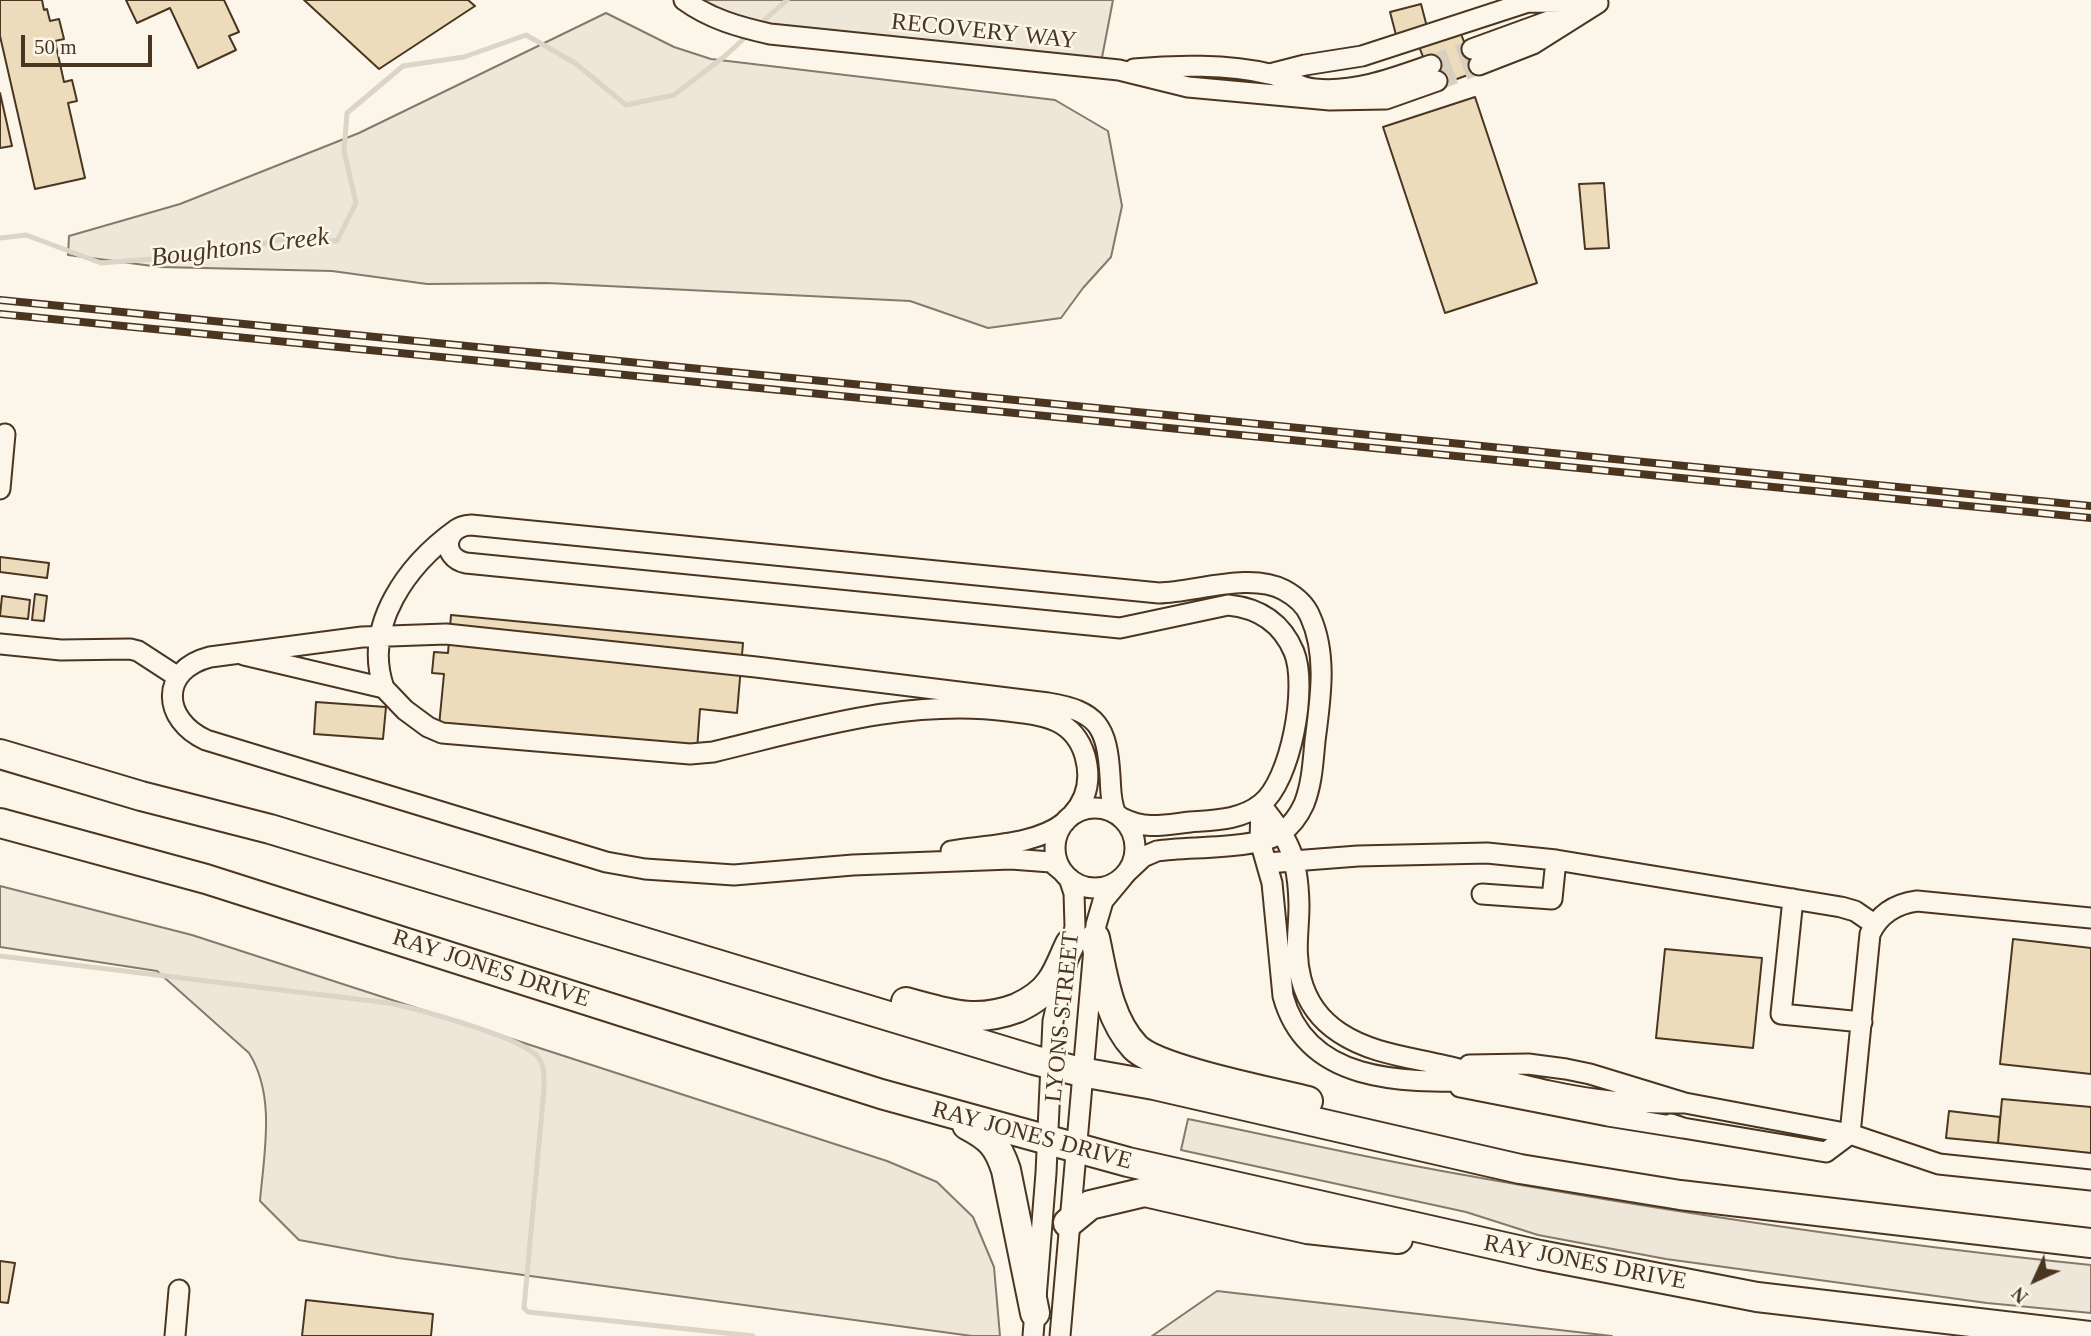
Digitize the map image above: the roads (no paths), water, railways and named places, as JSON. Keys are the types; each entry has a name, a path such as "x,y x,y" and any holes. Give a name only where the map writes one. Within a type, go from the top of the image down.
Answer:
{"highway":[{"path":"0,754 141,796 283,833 699,960 1082,1072 1154,1085 1520,1170 1680,1195 2091,1243"},
{"name":"RAY JONES DRIVE","path":"0,823 205,879 940,1111 1128,1162 1540,1255 1757,1297 2091,1336"},
{"path":"699,960 769,964 955,1016 978,1018 1003,1013 1041,994 1083,941 1110,1004 1135,1047 1149,1058 1192,1072 1438,1134 1520,1170"},
{"path":"940,1111 987,1136 1000,1152 1006,1170 1034,1324"},
{"path":"1068,1223 1090,1205 1145,1192 1307,1229 1540,1255"}],"street":[{"name":"RECOVERY WAY","path":"684,0 718,19 766,33 1119,70 1168,83 1242,93 1362,101 1386,99 1434,73 1362,86 1314,89 1270,74 1248,71 1172,65 1119,70"},
{"path":"1270,74 1305,65 1362,56 1528,2 1598,3 1532,44 1476,57"},
{"path":"0,489 5,434"},
{"path":"1066,875 1057,860 1055,846 1058,833 1086,797 1088,783 1085,757 1075,735 1060,722 1040,715 985,708 900,711 849,719 713,752 690,754 442,733 428,727 405,710 384,688 378,666 380,636 395,593 410,570 437,543 465,525 1159,593 1243,583 1269,585 1293,595 1310,615 1320,657 1322,683 1310,786 1295,820 1283,832"},
{"path":"457,528 451,536 449,548 455,558 466,563 1128,628 1228,605 1242,606 1264,614 1280,629 1295,654 1297,667 1294,728 1282,776 1261,805 1239,816 1144,827 1093,808 1068,819 1053,832 1030,839 853,865"},
{"path":"1128,628 1139,623 1144,612 1140,596 1129,590"},
{"path":"446,634 756,667 1069,706 1083,712 1097,724 1105,739 1111,799 1133,835 1133,861 1125,875 1113,884 1090,888 1066,875 1051,862 1023,859 853,865 734,875 645,869 606,862 206,740 187,729 177,716 172,698 178,677 198,660 240,654 268,648 380,636 446,634"},
{"path":"0,644 61,650 130,649 178,677"},
{"path":"240,654 384,688"},
{"path":"1261,805 1283,832 1295,862 1299,906 1296,942 1306,995 1324,1020 1354,1042 1387,1054 1586,1097 1610,1101 1685,1103"},
{"path":"1261,805 1260,841 1272,883 1283,996 1287,1012 1296,1029 1319,1053 1346,1068 1404,1080 1429,1082 1608,1116 1826,1152 1850,1135 1870,934 1874,924 1897,906 1917,901 2091,918"},
{"name":"LYONS STREET","path":"1034,1324 1053,1021 1083,941 1096,925 1103,901 1143,857 1157,851 1260,841 1283,832"},
{"path":"1267,863 1358,856 1487,853 1556,860 1793,899 1855,911 1874,924"},
{"path":"1482,894 1552,899 1556,860"},
{"name":"LYONS STREET","path":"1060,1336 1082,1072 1083,941 1075,927 1074,893 1066,875"},
{"path":"1793,899 1781,1014 1862,1022"},
{"path":"1447,1066 1547,1066 1590,1074 1685,1103 1850,1135 1939,1164 2091,1180"},
{"path":"1429,1082 1499,1080"},
{"path":"1610,1101 1683,1128"},
{"path":"175,1336 179,1290"}],"waterway":[{"name":"Boughtons Creek","path":"759,25 787,0"},
{"name":"Boughtons Creek","path":"0,238 26,235 101,263 230,253 277,240 337,241 356,203 344,151 347,113 403,66 464,57 526,35 575,63 626,105 674,95 749,34"},
{"path":"0,956 389,1003 468,1025 528,1049 542,1064 544,1089 524,1308 528,1312 753,1336"}],"tunnel":[{"path":"1431,65 1472,49"},
{"path":"1437,81 1479,65"}],"railway":[{"path":"0,300 2091,506"},
{"path":"0,314 2091,518"}]}
